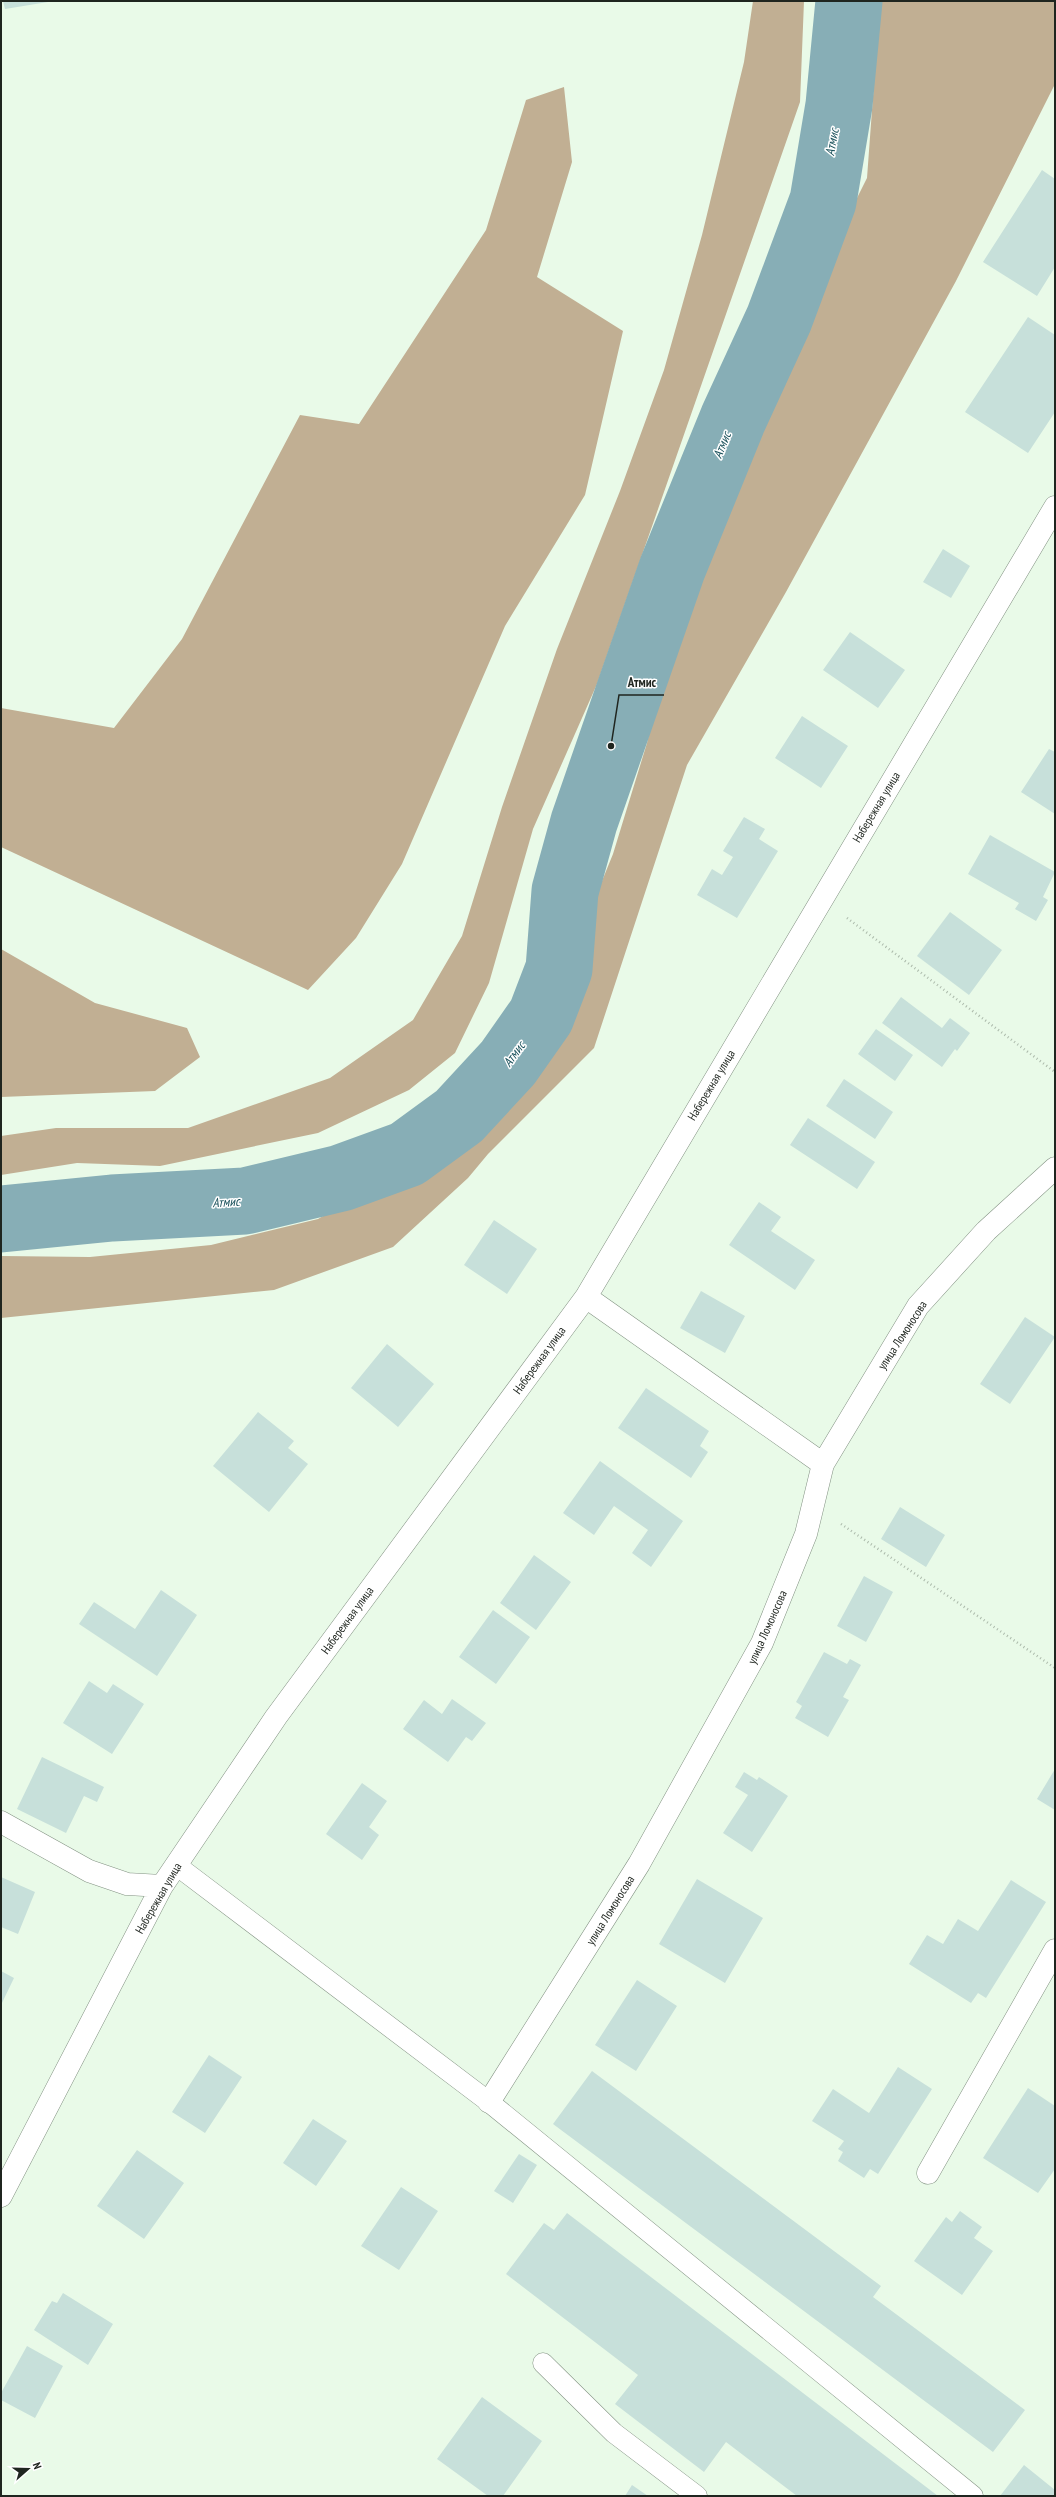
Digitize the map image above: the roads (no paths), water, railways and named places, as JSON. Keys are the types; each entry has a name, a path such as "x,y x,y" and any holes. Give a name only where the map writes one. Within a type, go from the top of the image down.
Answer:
{"street":[{"name":"Набережная улица","path":"1,2196 162,1886 276,1717 586,1296 1055,507"},
{"name":"улица Ломоносова","path":"489,2102 639,1864 762,1643 806,1534 823,1464 918,1306 986,1231 1055,1168"},
{"path":"586,1296 823,1464"},
{"path":"1,1822 89,1871 127,1884 162,1886"},
{"path":"928,2173 1055,1950"}],"lane":[{"path":"176,1865 489,2102 973,2496"},
{"path":"543,2363 614,2433 697,2496"}],"waterway":[{"name":"Атмис","path":"1,1219 112,1208 245,1201 341,1178 407,1154 459,1116 508,1063 541,1016 559,969 565,891 584,822 672,569 733,419 779,319 823,201 839,105 849,1"}],"place":[{"name":"Атмис","path":"611,746"}]}
